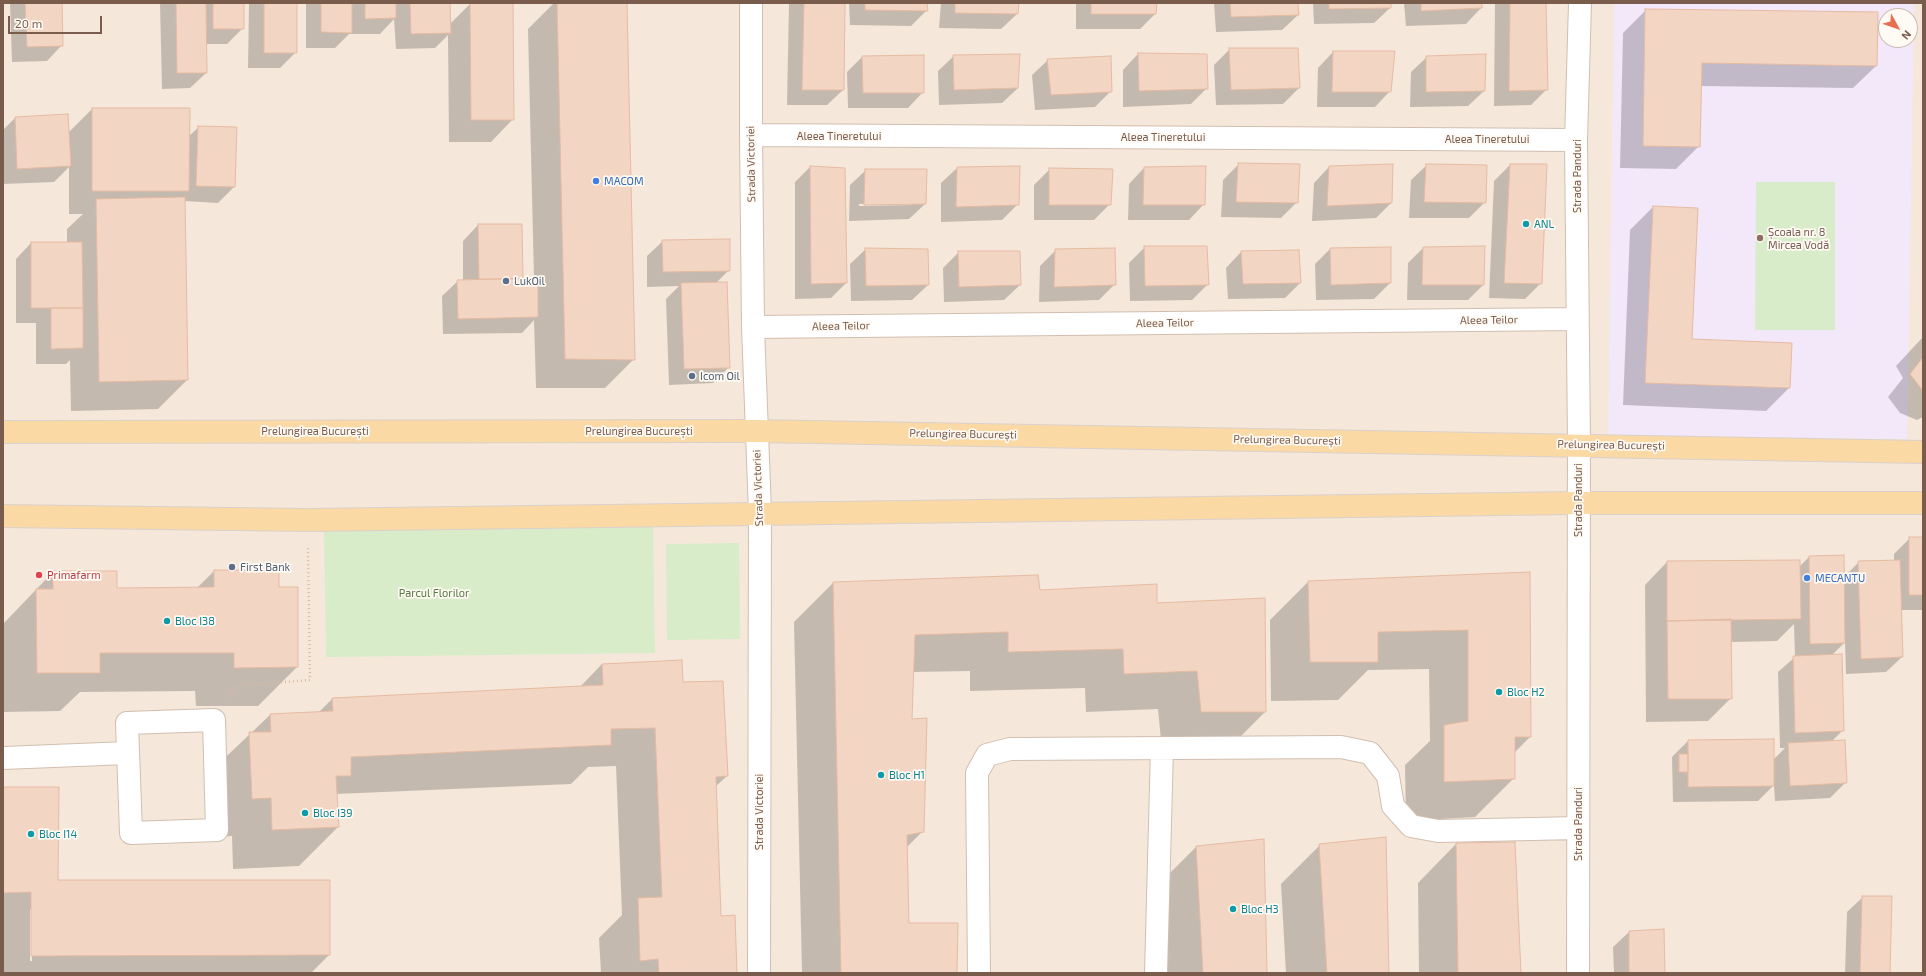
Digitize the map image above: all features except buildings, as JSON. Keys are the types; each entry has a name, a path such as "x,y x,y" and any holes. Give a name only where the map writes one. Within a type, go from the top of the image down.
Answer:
{"main road":[{"name":"Prelungirea București","path":"3,432 756,430 1923,452"},
{"path":"3,516 308,520 1578,503 1923,503"}],"street":[{"name":"Strada Victoriei","path":"751,3 753,327 760,513 759,973"},
{"name":"Strada Panduri","path":"1578,973 1579,445 1576,140 1580,3"},
{"name":"Aleea Tineretului","path":"751,135 1576,140"},
{"name":"Aleea Teilor","path":"753,327 1577,319"},
{"path":"214,720 217,830 131,833 128,753 127,723 214,720"},
{"path":"979,973 977,773 987,755 1010,749 1341,747 1370,753 1388,776 1393,806 1411,826 1438,831 1578,828"},
{"path":"1156,973 1162,748"},
{"path":"3,758 128,753"}],"path":[{"path":"214,720 235,686 310,680 308,520"}],"shaded area":[{"path":"3,3 1923,3 1923,973 3,973"},
{"name":"Școala nr. 8 Mircea Vodă","path":"1614,3 1914,3 1914,8 1878,8 1878,48 1913,48 1907,439 1608,435"}],"green space":[{"path":"1756,182 1835,182 1835,330 1755,330"},
{"name":"Parcul Florilor","path":"653,527 655,653 326,657 324,531"},
{"path":"739,543 740,639 667,640 666,544"}],"place":[{"name":"MACOM","path":"596,181"},
{"name":"ANL","path":"1526,224"},
{"name":"Școala nr. 8 Mircea Vodă","path":"1760,238"},
{"name":"LukOil","path":"506,281"},
{"name":"Icom Oil","path":"692,376"},
{"name":"First Bank","path":"232,567"},
{"name":"Primafarm","path":"39,575"},
{"name":"MECANTU","path":"1807,578"},
{"name":"Bloc I38","path":"167,621"},
{"name":"Bloc H2","path":"1499,692"},
{"name":"Bloc H1","path":"881,775"},
{"name":"Bloc I39","path":"305,813"},
{"name":"Bloc I14","path":"31,834"},
{"name":"Bloc H3","path":"1233,909"}]}
